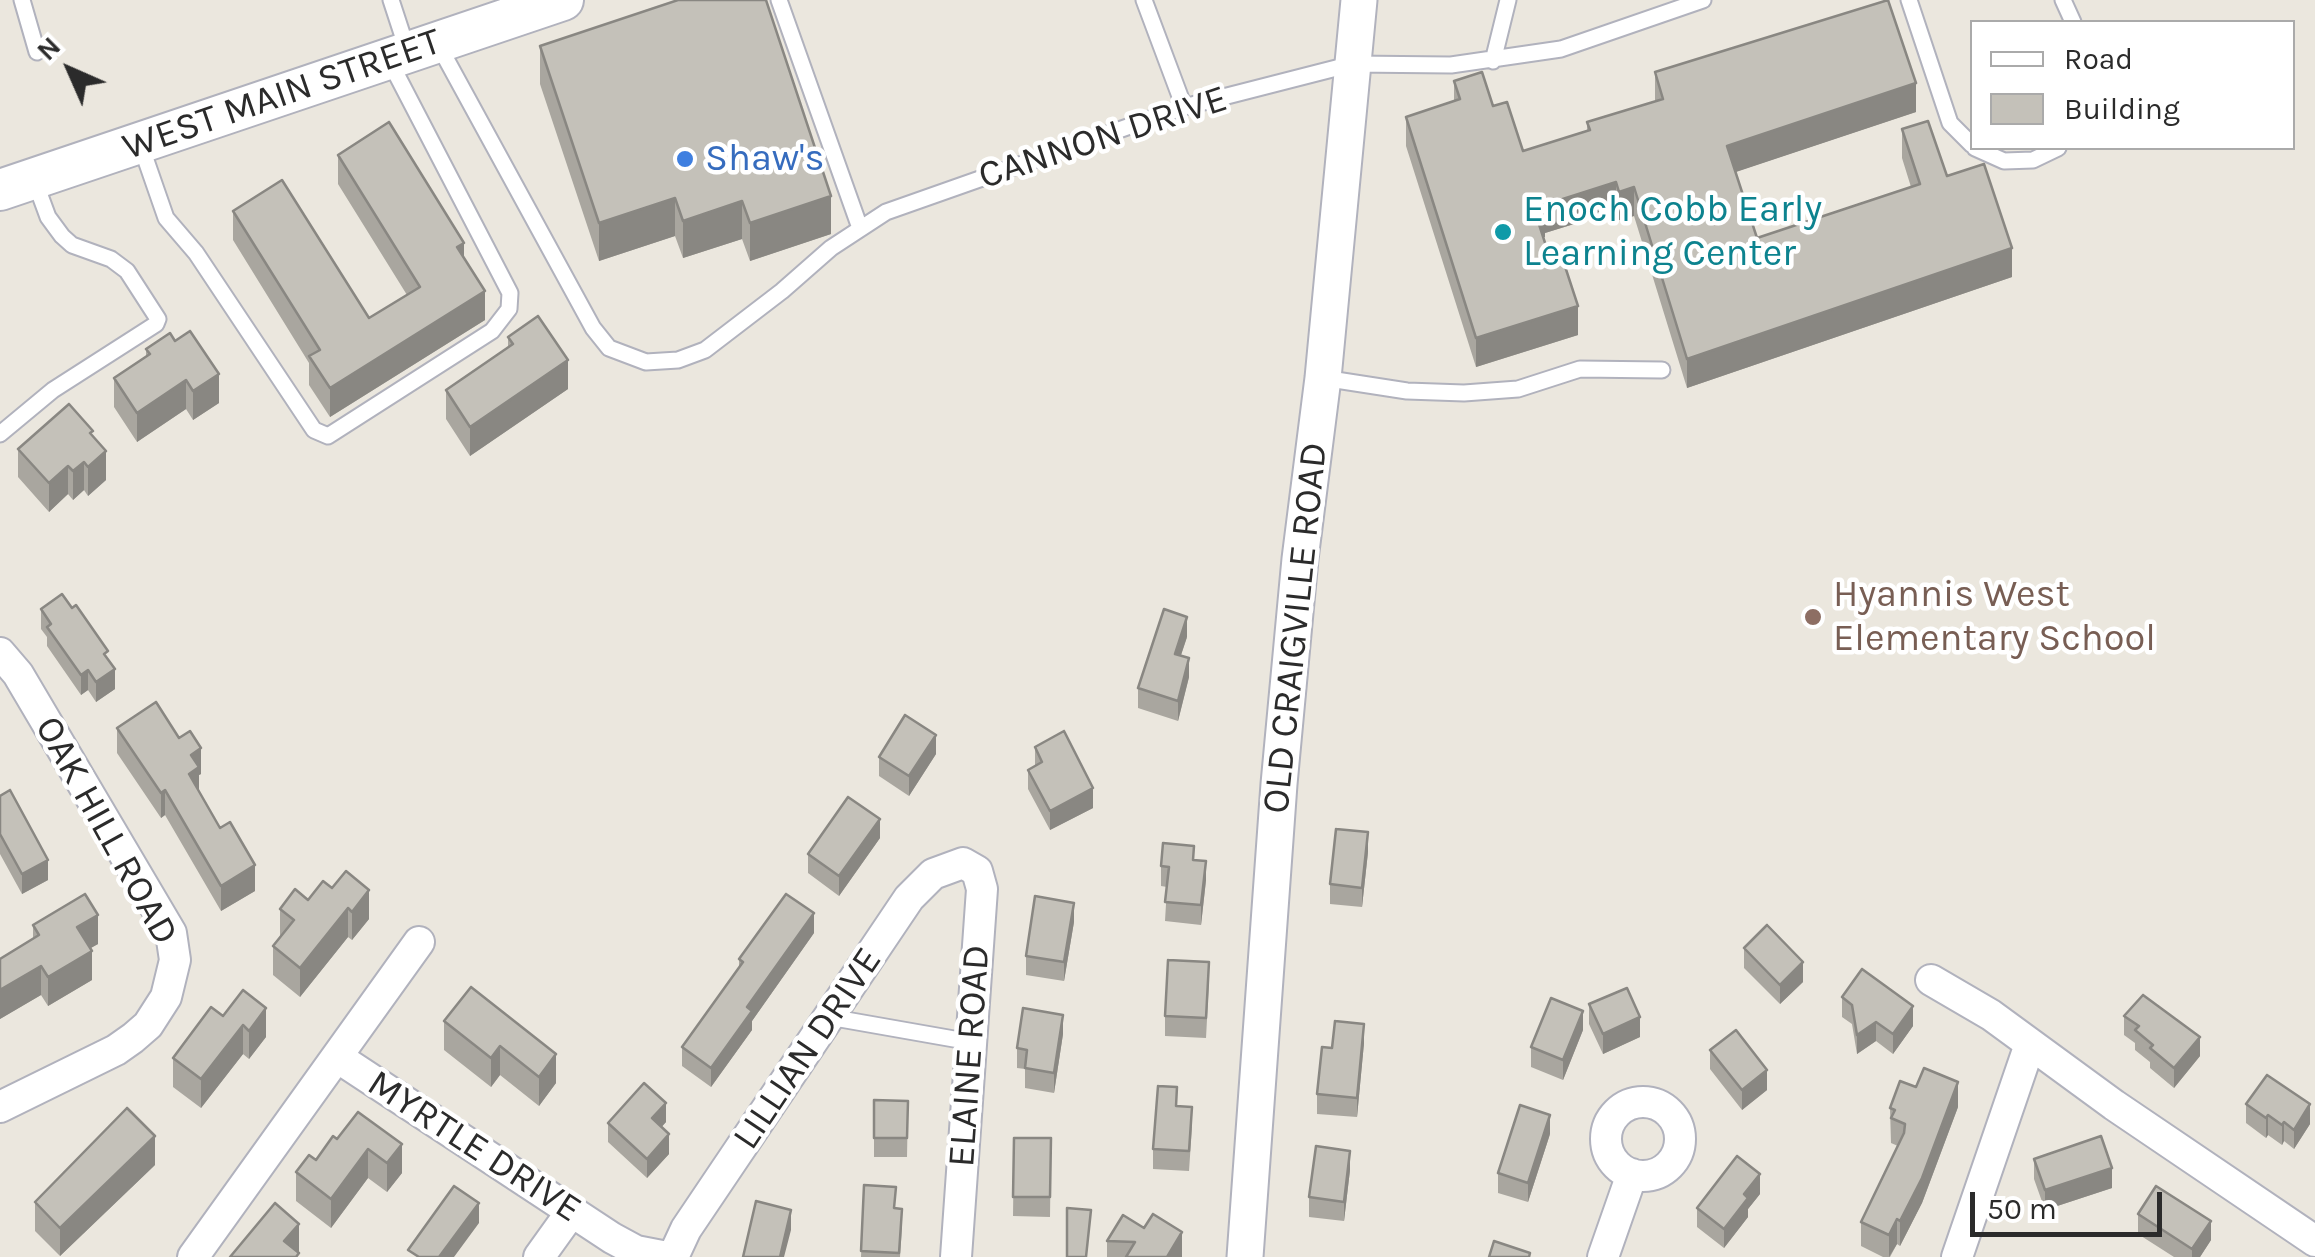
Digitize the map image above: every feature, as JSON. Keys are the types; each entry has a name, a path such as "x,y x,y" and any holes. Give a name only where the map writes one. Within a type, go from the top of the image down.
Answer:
{"main road":[{"name":"WEST MAIN STREET","path":"17,185 564,0"}],"street":[{"name":"OLD CRAIGVILLE ROAD","path":"1245,1257 1282,746 1323,378 1359,0"},
{"name":"OAK HILL ROAD","path":"0,653 18,674 170,933 176,960 166,996 148,1025 133,1038 0,1107"},
{"name":"LILLIAN DRIVE","path":"670,1257 920,885 948,866 963,864"},
{"name":"ELAINE ROAD","path":"956,1257 982,882 976,871 963,864"},
{"path":"194,1257 419,942"},
{"path":"1931,980 1991,1014 2315,1241"},
{"path":"1957,1257 2030,1044"},
{"name":"MYRTLE DRIVE","path":"337,1057 624,1246 670,1257"},
{"path":"1603,1257 1632,1174"},
{"path":"538,1257 572,1211"}],"lane":[{"path":"22,0 37,52"},
{"path":"139,142 166,218 196,253 314,430 328,436 492,331 509,309 510,293 390,0"},
{"path":"779,0 860,228"},
{"path":"1144,0 1184,107"},
{"path":"1493,61 1508,0"},
{"name":"CANNON DRIVE","path":"411,52 593,328 609,348 646,362 678,360 705,350 831,248 886,212 1184,107 1352,64 1452,65 1561,49 1703,0"},
{"path":"1909,0 1950,123 1970,142"},
{"path":"1982,150 2004,161 2033,160 2054,150"},
{"path":"0,434 53,390 156,324 158,318 127,270 62,236 17,185"},
{"path":"1323,378 1408,391 1464,393 1518,389 1580,369 1662,370"},
{"path":"830,1017 972,1042"}],"building":[{"name":"Shaw's","path":"678,0 766,0 831,196 750,223 742,201 683,221 675,198 599,223 540,46"},
{"path":"1888,0 1916,83 1727,146 1757,238 1920,184 1902,129 1928,121 1947,176 1984,164 2012,248 1687,359 1634,187 1619,192 1616,182 1544,205 1535,212 1548,252 1559,248 1578,306 1476,338 1406,117 1460,99 1454,81 1482,72 1493,106 1507,102 1523,151 1590,130 1587,122 1663,99 1655,72"},
{"path":"389,122 464,243 457,247 485,291 330,388 309,356 320,350 233,211 282,180 369,318 420,287 338,155"},
{"path":"538,316 568,360 470,427 446,390 513,344 508,337"},
{"path":"190,331 219,374 193,391 186,380 137,413 114,378 150,354 146,349 170,333 175,341"},
{"path":"69,404 106,451 88,467 84,462 73,471 68,466 49,483 18,449"},
{"path":"62,594 72,608 76,605 108,651 104,654 115,669 96,682 88,670 81,675 47,627 51,624 41,609"},
{"path":"1164,609 1187,617 1175,654 1189,658 1178,701 1138,688"},
{"path":"156,702 179,738 190,731 201,748 191,755 199,767 189,774 220,828 230,822 255,865 221,886 165,790 161,793 117,728"},
{"path":"905,715 936,735 909,776 879,757"},
{"path":"1064,731 1093,788 1050,811 1028,770 1042,762 1035,747"},
{"path":"10,790 48,860 22,874 0,834 0,796"},
{"path":"848,797 880,819 839,876 808,854"},
{"path":"1336,829 1368,832 1362,888 1330,884"},
{"path":"1163,843 1194,846 1193,860 1206,861 1201,905 1165,902 1169,867 1161,866"},
{"path":"346,871 369,890 352,912 348,908 300,968 273,946 294,920 280,909 295,889 308,900 323,881 332,888"},
{"path":"85,894 98,915 77,927 92,951 48,977 41,966 0,990 0,959 39,935 33,925"},
{"path":"786,894 814,913 747,1007 752,1011 711,1068 682,1047"},
{"path":"1035,896 1074,903 1064,962 1026,956"},
{"path":"1767,925 1803,962 1780,985 1744,948"},
{"path":"1168,960 1209,962 1206,1018 1165,1016"},
{"path":"1862,969 1913,1006 1893,1034 1876,1022 1857,1035 1852,1005 1842,997"},
{"path":"471,987 556,1054 539,1077 500,1046 491,1058 444,1021"},
{"path":"1627,988 1640,1017 1603,1034 1589,1004"},
{"path":"243,990 266,1008 249,1031 243,1025 201,1079 173,1058 211,1007 223,1016"},
{"path":"2143,995 2200,1037 2174,1068 2135,1030 2139,1026 2124,1016"},
{"path":"1551,998 1583,1011 1563,1060 1531,1047"},
{"path":"1023,1008 1063,1015 1054,1073 1025,1068 1027,1050 1017,1048"},
{"path":"1335,1021 1364,1024 1357,1098 1317,1094 1322,1047 1332,1048"},
{"path":"1736,1030 1767,1070 1742,1090 1710,1050"},
{"path":"1924,1068 1958,1082 1922,1178 1889,1235 1861,1222 1904,1133 1905,1124 1891,1118 1895,1110 1890,1108 1900,1081 1916,1087"},
{"path":"2267,1075 2310,1104 2294,1130 2246,1104"},
{"path":"644,1083 666,1103 652,1118 669,1134 647,1159 608,1123"},
{"path":"1158,1086 1177,1087 1176,1106 1192,1107 1189,1151 1153,1149"},
{"path":"874,1100 908,1101 907,1138 874,1138"},
{"path":"1520,1105 1550,1115 1528,1183 1498,1173"},
{"path":"127,1108 155,1136 60,1228 35,1202"},
{"path":"358,1112 402,1144 387,1163 368,1149 331,1199 296,1172 309,1155 316,1160 333,1136 337,1139"},
{"path":"2101,1136 2112,1168 2045,1190 2034,1159"},
{"path":"1014,1138 1051,1138 1050,1197 1013,1197"},
{"path":"1316,1146 1350,1151 1344,1202 1309,1197"},
{"path":"1737,1156 1760,1174 1744,1194 1748,1198 1724,1229 1697,1208"},
{"path":"864,1185 896,1187 894,1208 902,1209 899,1253 861,1251"},
{"path":"454,1186 479,1203 439,1257 419,1257 408,1250"},
{"path":"2156,1186 2211,1221 2192,1249 2138,1214"},
{"path":"756,1201 791,1210 780,1257 743,1257"},
{"path":"275,1203 299,1224 284,1241 299,1253 296,1257 230,1257"},
{"path":"1067,1208 1091,1210 1086,1257 1067,1257"},
{"path":"1153,1214 1182,1232 1167,1257 1126,1257 1135,1242 1107,1241 1123,1215 1144,1228"},
{"path":"1494,1241 1530,1253 1529,1257 1489,1257"}],"place":[{"name":"Shaw's","path":"685,159"},
{"name":"Enoch Cobb Early Learning Center","path":"1503,232"},
{"name":"Hyannis West Elementary School","path":"1813,617"}]}
